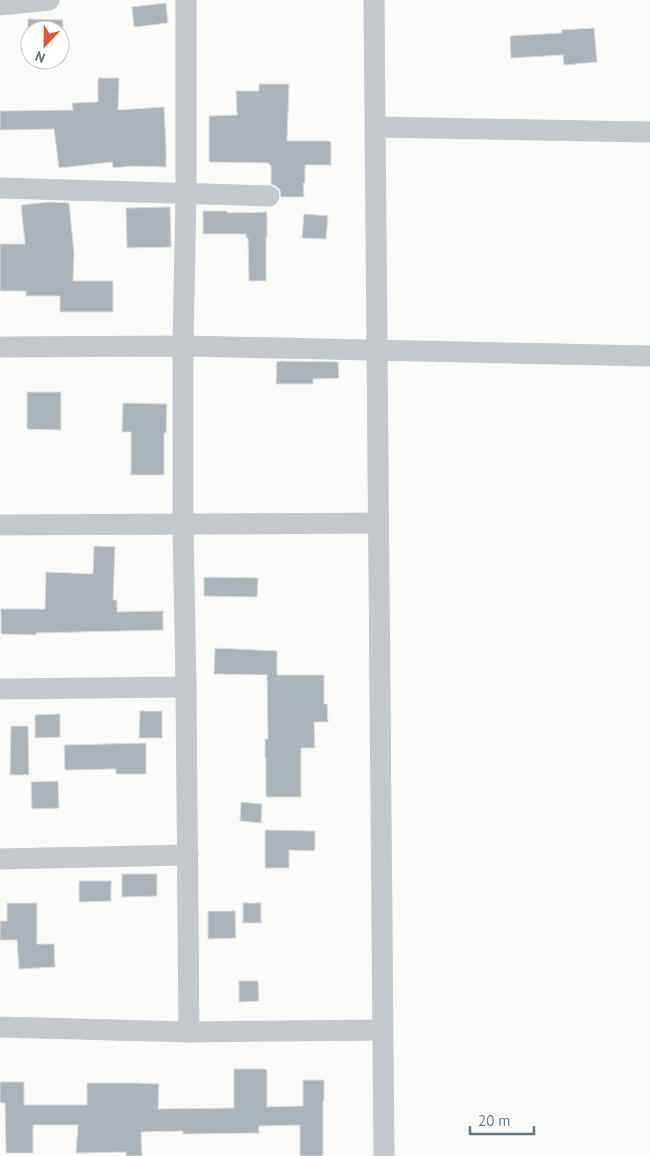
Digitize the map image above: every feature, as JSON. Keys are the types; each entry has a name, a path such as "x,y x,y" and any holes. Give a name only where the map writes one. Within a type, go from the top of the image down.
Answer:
{"street":[{"path":"0,6 49,0"},
{"path":"186,0 183,524 189,1032"},
{"path":"374,0 384,1156"},
{"path":"375,127 650,132"},
{"path":"0,188 269,196"},
{"path":"0,347 183,346 650,356"},
{"path":"0,524 378,523"},
{"path":"0,688 186,687"},
{"path":"0,859 188,855"},
{"path":"0,1026 189,1032 382,1030"}],"building":[{"path":"166,3 168,23 134,27 132,7"},
{"path":"28,19 63,20 28,20"},
{"path":"594,28 597,62 564,65 563,55 511,58 510,36 562,33 561,30"},
{"path":"98,78 119,78 118,110 164,107 166,167 132,166 113,168 112,162 59,168 54,129 0,130 0,111 73,110 72,103 98,102"},
{"path":"259,84 289,84 287,141 331,141 331,165 305,165 304,197 281,197 280,190 271,184 271,165 269,163 209,162 209,116 237,115 236,91 259,91"},
{"path":"49,202 69,203 74,253 73,281 113,281 113,312 60,312 60,296 26,296 26,291 0,291 0,244 25,244 21,205"},
{"path":"170,207 171,247 127,248 126,208"},
{"path":"203,211 227,211 227,213 267,212 266,281 249,281 248,238 246,238 246,234 203,234"},
{"path":"304,214 328,216 326,239 302,238"},
{"path":"277,361 338,362 339,378 313,379 313,384 276,384"},
{"path":"27,392 61,392 61,430 27,429"},
{"path":"123,403 167,404 166,433 164,433 164,475 131,475 131,432 122,432"},
{"path":"94,546 115,547 113,600 117,600 117,612 163,611 163,630 36,633 36,635 1,634 1,609 45,609 46,572 93,574"},
{"path":"204,577 258,578 257,597 204,596"},
{"path":"215,648 277,651 277,675 324,675 324,704 327,704 328,722 314,722 315,748 301,748 301,797 266,797 265,739 268,739 267,675 214,674"},
{"path":"140,711 162,711 162,738 139,738"},
{"path":"60,714 60,737 35,738 35,715"},
{"path":"11,726 28,726 29,775 10,775"},
{"path":"146,743 146,774 116,774 116,769 65,770 64,745"},
{"path":"58,781 59,808 32,809 31,782"},
{"path":"241,802 262,804 261,823 240,821"},
{"path":"265,830 315,831 315,851 289,850 289,868 265,868"},
{"path":"122,874 157,874 157,896 122,897"},
{"path":"79,881 111,881 111,901 79,902"},
{"path":"7,903 37,903 37,944 54,944 55,967 19,969 17,940 0,940 0,921 7,921"},
{"path":"243,903 261,903 261,923 243,923"},
{"path":"208,911 235,911 236,938 208,939"},
{"path":"239,981 258,981 259,1001 239,1002"},
{"path":"234,1069 267,1069 267,1107 303,1106 303,1080 324,1080 323,1156 300,1156 300,1125 259,1126 259,1133 183,1134 183,1131 141,1132 142,1156 126,1156 126,1152 76,1153 78,1125 33,1125 33,1153 6,1153 5,1103 0,1103 0,1082 24,1082 24,1105 87,1105 87,1083 135,1083 159,1084 158,1109 234,1108"}]}
